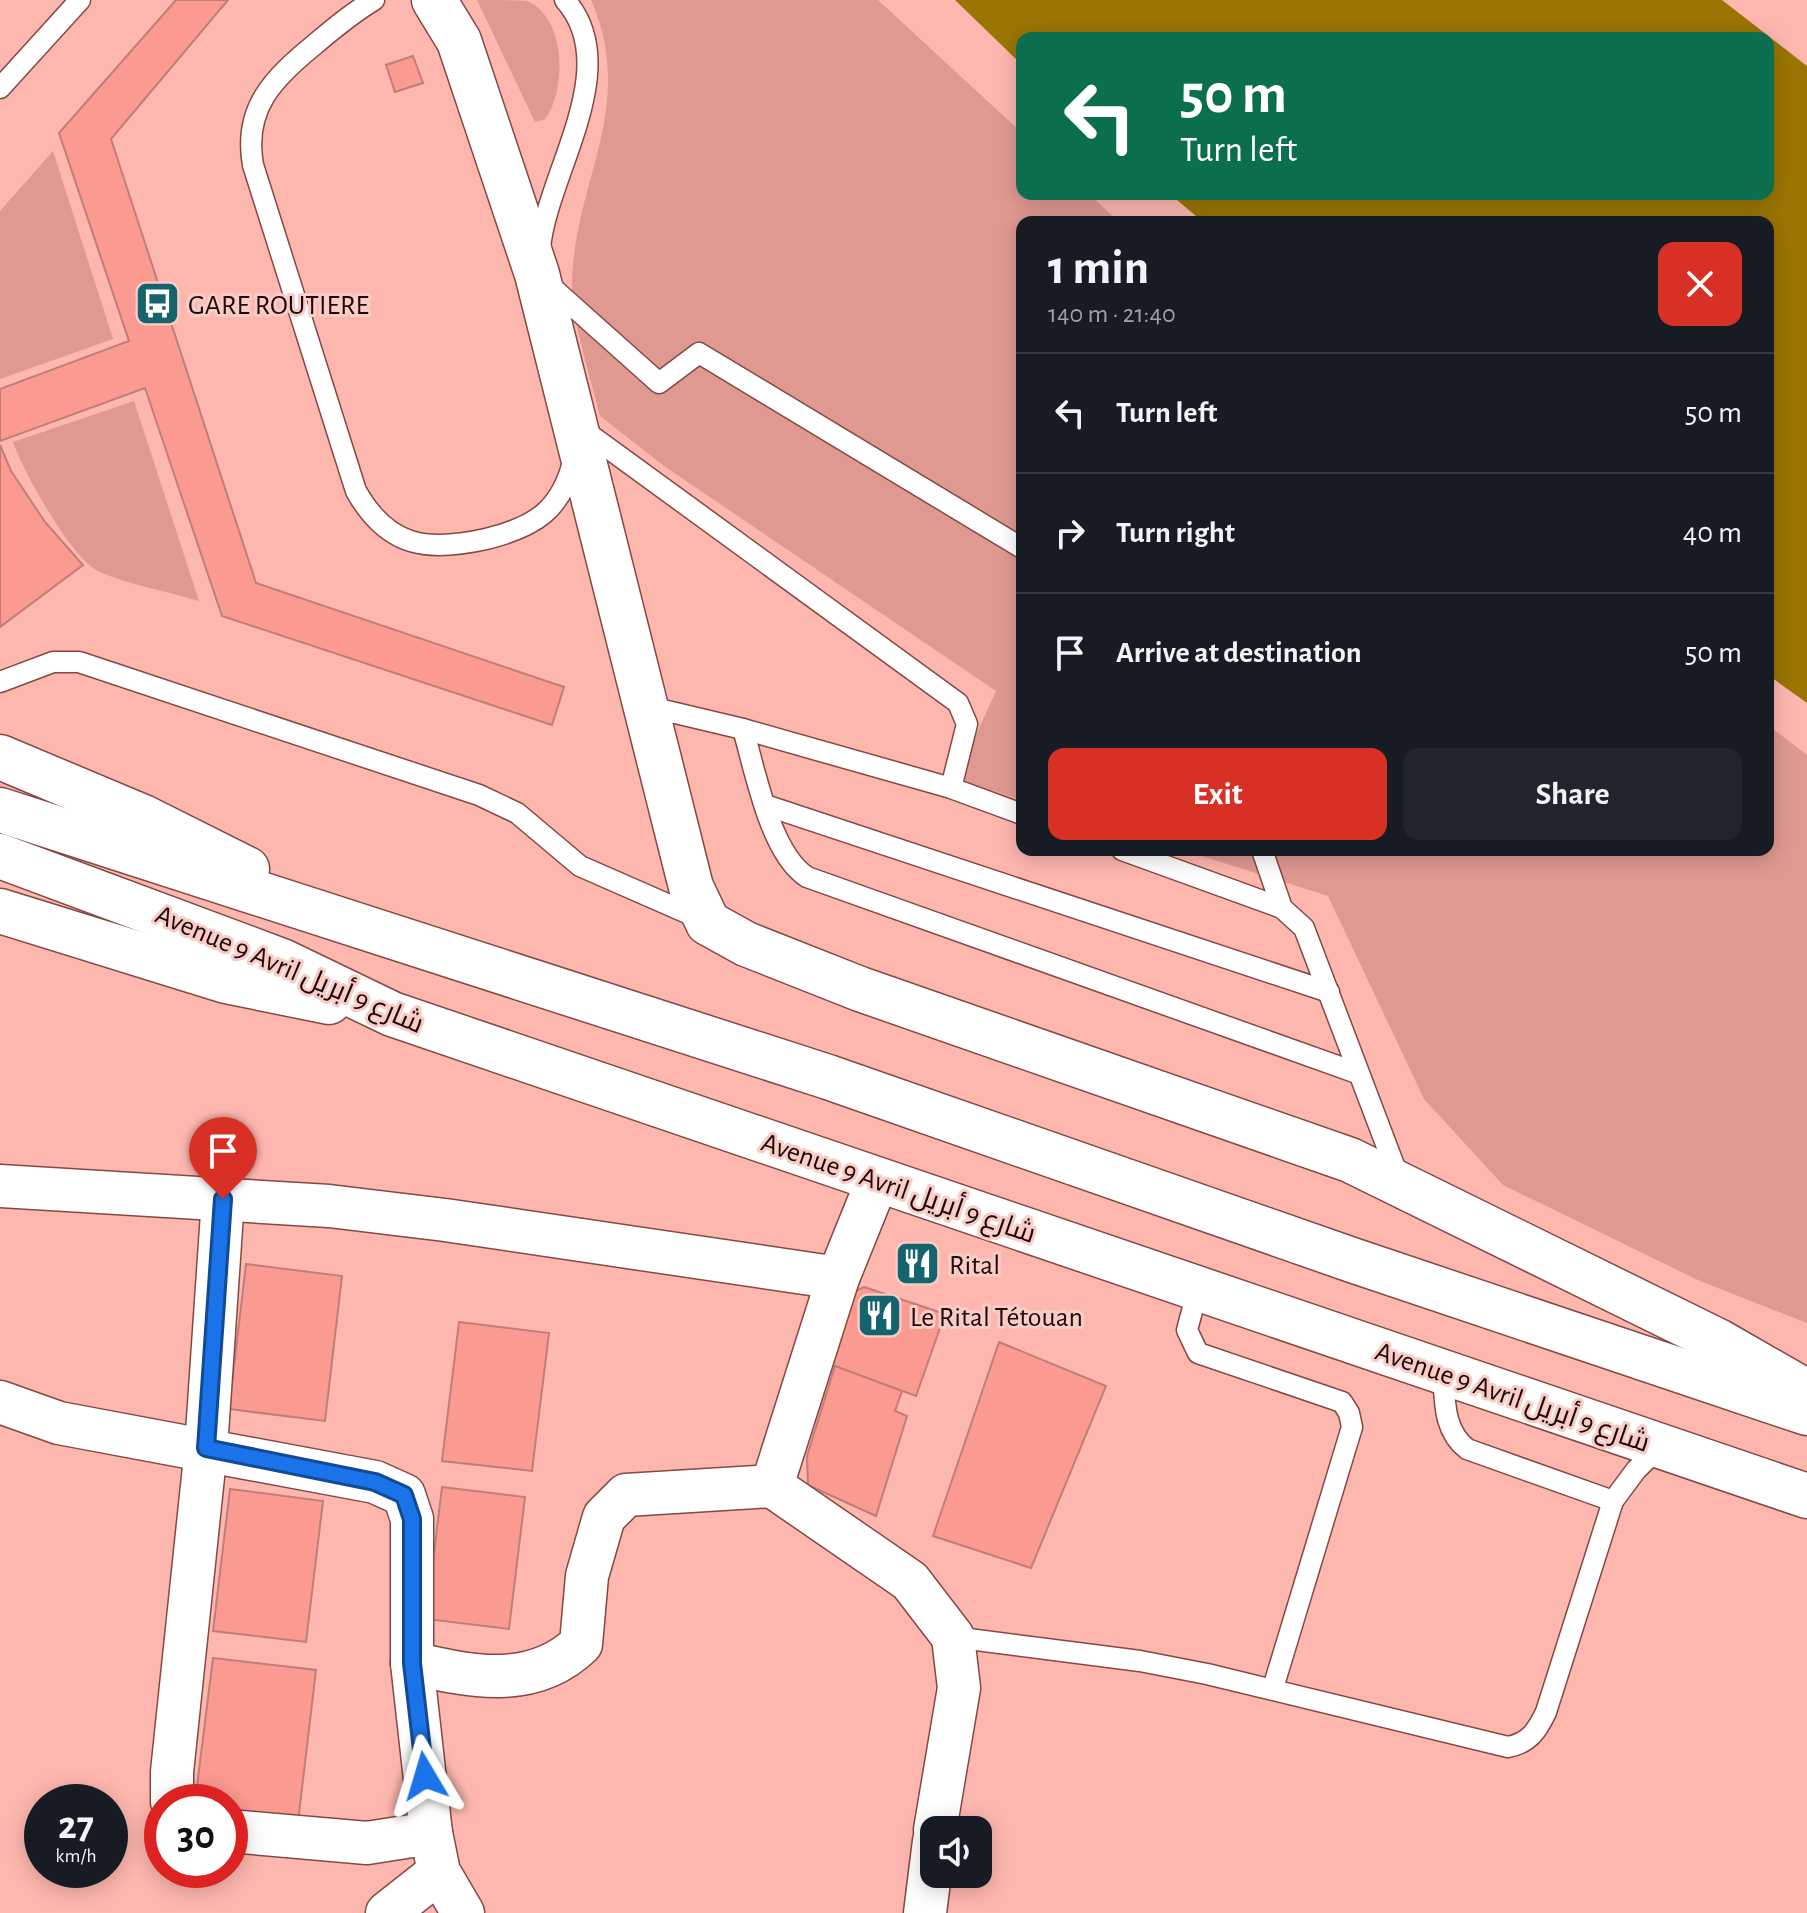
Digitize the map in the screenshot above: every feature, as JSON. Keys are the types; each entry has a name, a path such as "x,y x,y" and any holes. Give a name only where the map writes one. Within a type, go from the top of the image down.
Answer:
{"main road":[{"path":"434,0 459,41 537,274 691,887 708,923 746,944 860,989 1350,1160 1718,1341 1807,1392"},
{"path":"0,757 143,817 370,931"},
{"name":"Avenue 9 Avril شارع 9 أبريل","path":"0,810 828,1077 1352,1260 1807,1413"},
{"name":"Avenue 9 Avril شارع 9 أبريل","path":"0,856 282,961 392,1014 1807,1496"},
{"path":"0,911 226,981 392,1014"}],"street":[{"path":"772,1486 838,1278 878,1179"},
{"path":"0,1186 223,1199 445,1220 838,1278"},
{"path":"172,1784 206,1448 223,1199"},
{"path":"0,1402 59,1423 206,1448 375,1482 404,1495 412,1519 412,1663 435,1852 463,1913"},
{"path":"412,1663 470,1676 531,1674 563,1662 581,1644 587,1576 604,1517 626,1495 772,1486 910,1581 953,1637 959,1688 937,1816"},
{"path":"248,1833 435,1852"},
{"path":"387,1913 435,1852"},
{"path":"925,1913 928,1888"}],"lane":[{"path":"0,88 80,0"},
{"path":"374,0 354,11 272,81 257,106 250,136 253,165 356,491 369,512 387,530 418,544 450,547 519,531 546,512 566,485 575,454 575,425"},
{"path":"565,0 584,36 585,86 582,106 547,209 537,274 659,383 699,353 1016,544"},
{"path":"575,425 958,703 967,724 951,788"},
{"path":"0,682 53,662 79,662 479,795 517,813 580,866 708,923"},
{"path":"644,705 743,729 951,788 1016,812"},
{"path":"743,729 765,805 789,862 807,877 1357,1073"},
{"path":"765,805 1329,992"},
{"path":"1139,856 1282,908 1304,928 1401,1184"},
{"path":"1264,856 1282,908"},
{"path":"1198,1289 1187,1330 1198,1353 1342,1402 1349,1413 1352,1427 1273,1688"},
{"path":"1443,1372 1448,1423 1455,1439 1467,1449 1613,1501"},
{"path":"953,1637 1140,1661 1273,1688 1508,1747 1523,1745 1537,1731 1546,1712 1613,1501 1636,1470 1660,1446"}],"shaded area":[{"path":"477,0 527,1 540,9 549,22 556,38 559,73 557,91 545,119 535,122"},
{"path":"591,0 878,0 1016,127 1016,200 1095,200 1113,216 1016,216 1016,798 956,779 996,691 664,466 600,416 578,332 572,285 575,248 606,110 608,75 604,39"},
{"path":"955,0 1722,0 1763,32 1016,32 1016,59"},
{"path":"1774,40 1807,66 1807,703 1774,679 1774,216 1196,216 1177,200 1774,200"},
{"path":"53,151 113,339 0,379 0,211"},
{"path":"134,401 199,601 122,580 87,563 49,512 13,442"},
{"path":"1774,730 1807,755 1807,1323 1700,1281 1503,1185 1424,1099 1328,896 1202,856 1774,856"}],"building":[{"path":"176,0 228,0 111,139 256,583 564,687 552,725 222,616 145,388 0,441 0,389 129,341 59,133"},
{"path":"413,56 423,83 395,92 386,65"},
{"path":"0,445 11,471 45,522 83,565 0,627"},
{"path":"246,1264 342,1276 325,1421 229,1409"},
{"path":"864,1287 945,1314 916,1396 823,1362 840,1298"},
{"path":"459,1322 549,1333 532,1471 442,1461"},
{"path":"999,1342 1106,1386 1031,1568 933,1536"},
{"path":"835,1366 902,1391 895,1411 907,1416 876,1516 808,1485 807,1456"},
{"path":"442,1487 525,1497 509,1629 426,1619"},
{"path":"230,1489 323,1501 306,1642 213,1631"},
{"path":"213,1658 316,1670 298,1822 248,1816 248,1784 197,1784"}],"place":[{"name":"GARE ROUTIERE","path":"157,304"},
{"name":"Rital","path":"918,1264"},
{"name":"Le Rital Tétouan","path":"879,1316"}],"route":[{"path":"223,1199 206,1448 375,1482 404,1495 412,1519 412,1663 425,1776"}]}
